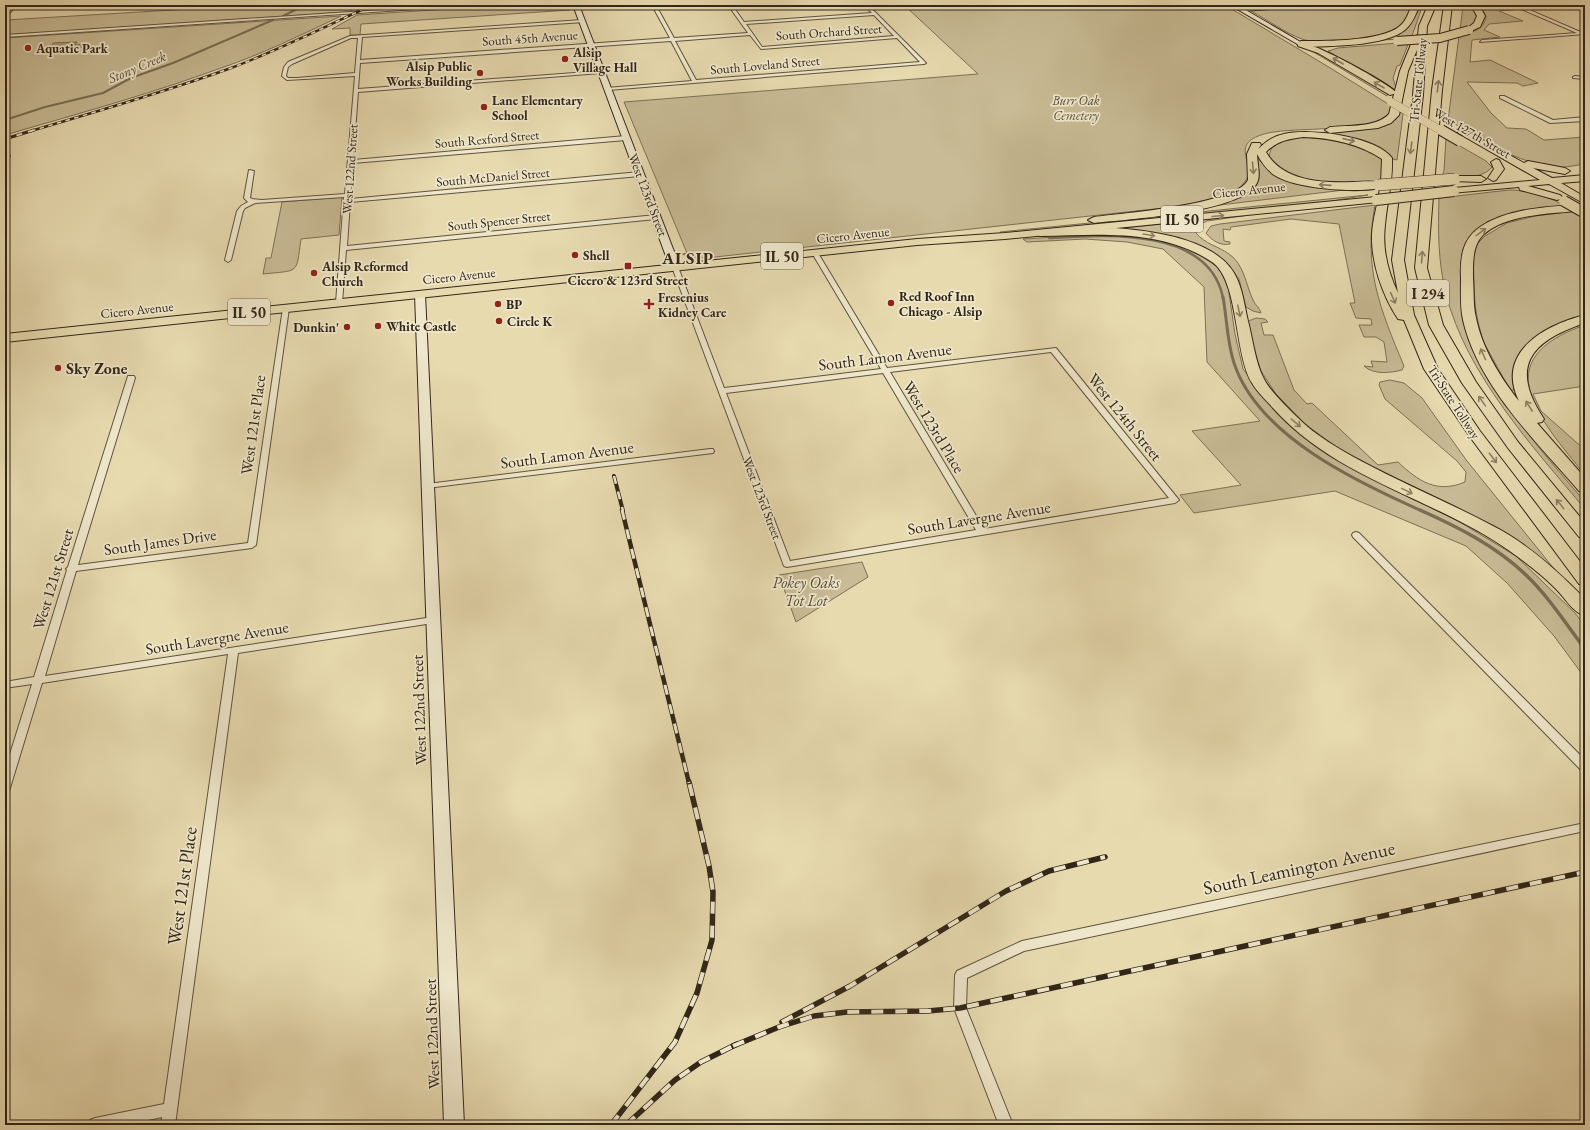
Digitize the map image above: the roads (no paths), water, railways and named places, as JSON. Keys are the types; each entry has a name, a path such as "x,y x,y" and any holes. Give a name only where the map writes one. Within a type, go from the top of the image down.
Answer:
{"highway":[{"path":"1305,46 1381,37 1394,33 1404,27 1416,5"},
{"name":"Tri-State Tollway","path":"1432,5 1423,26 1418,95 1398,260 1408,315 1431,369 1475,434 1585,580"},
{"name":"Tri-State Tollway","path":"1448,5 1437,90 1421,268 1436,325 1469,383 1513,445 1585,534"},
{"path":"1305,46 1440,38 1469,30 1476,26 1480,21 1481,16 1475,5"},
{"path":"1094,220 1207,204 1230,199 1244,192 1250,186 1254,178 1252,154 1254,147 1264,139 1289,133 1366,128 1388,121 1394,115 1404,71 1423,26"},
{"path":"1431,369 1393,298 1381,267 1378,234 1389,176 1388,158 1379,151 1357,142 1314,135 1284,137 1265,145 1260,152 1267,165 1275,171 1298,180 1377,192 1455,184 1481,179"},
{"path":"1581,201 1509,219 1485,228 1474,236 1467,255 1468,303 1471,324 1483,357 1526,422 1565,463 1585,488"},
{"path":"1040,233 1115,231 1136,233 1183,242 1216,260 1224,267 1232,280 1252,366 1258,382 1294,422 1327,448 1385,480 1488,530 1524,553 1560,583 1585,610"},
{"path":"1565,463 1525,401 1519,380 1520,369 1532,345 1550,332 1585,319"}],"main road":[{"name":"West 127th Street","path":"1305,46 1321,51 1441,119"},
{"name":"West 127th Street","path":"1305,46 1310,52 1391,102 1585,213"},
{"name":"West 127th Street","path":"1458,129 1550,181 1581,201"},
{"path":"1514,161 1565,170"},
{"path":"1493,178 1499,169 1496,162"},
{"path":"1481,179 1585,168"},
{"name":"Cicero Avenue","path":"5,338 917,242 1094,220 1455,184 1504,186 1583,178"},
{"path":"1581,201 1574,186 1583,178"},
{"path":"1504,186 1531,190 1560,199"},
{"name":"Cicero Avenue","path":"917,242 1040,233 1377,192"}],"street":[{"path":"5,17 15,5"},
{"path":"5,36 474,5"},
{"name":"West 123rd Street","path":"576,5 787,564"},
{"path":"664,5 656,6 656,9 695,82"},
{"path":"730,5 751,34"},
{"path":"866,5 898,37"},
{"name":"West 127th Street","path":"1233,5 1305,46"},
{"path":"1242,10 1320,5"},
{"path":"1514,5 1584,34"},
{"path":"743,23 875,14"},
{"path":"357,74 297,79 287,79 284,76 286,67 290,63 346,38 582,21"},
{"name":"South 45th Avenue","path":"358,62 751,34"},
{"name":"South Orchard Street","path":"751,34 761,48 898,37"},
{"path":"1482,42 1584,34"},
{"name":"West 122nd Street","path":"340,303 360,36"},
{"name":"South Loveland Street","path":"608,89 924,63 898,37"},
{"path":"356,91 601,72"},
{"path":"1575,77 1585,78"},
{"path":"1502,97 1552,122 1585,119"},
{"name":"South Rexford Street","path":"350,162 626,138"},
{"path":"5,154 7,156 5,160"},
{"path":"251,171 247,193 248,200 253,202"},
{"name":"South McDaniel Street","path":"253,202 348,198 640,174"},
{"path":"228,260 240,211 243,207 253,202"},
{"name":"South Spencer Street","path":"344,248 656,217"},
{"name":"West 123rd Place","path":"815,253 982,533"},
{"name":"West 122nd Street","path":"420,294 454,1125"},
{"name":"West 121st Place","path":"252,545 286,308"},
{"name":"South Lamon Avenue","path":"721,391 1053,350"},
{"name":"West 124th Street","path":"1053,350 1176,500"},
{"name":"West 121st Street","path":"5,788 130,378"},
{"name":"South Lamon Avenue","path":"428,486 710,451"},
{"name":"South Lavergne Avenue","path":"787,564 1176,500"},
{"path":"1356,534 1585,767"},
{"name":"South James Drive","path":"71,569 252,545"},
{"name":"South Lavergne Avenue","path":"5,685 433,620"},
{"name":"West 121st Place","path":"168,1125 232,651"},
{"name":"South Leamington Avenue","path":"1006,1125 960,1008 961,976 1022,946 1585,827"},
{"path":"95,1125 170,1109"}],"waterway":[{"name":"Stony Creek","path":"283,16 305,5"},
{"name":"Stony Creek","path":"5,120 45,107 103,93 131,78 173,63 273,20"},
{"path":"1049,238 1097,236 1124,237 1151,240 1176,247 1198,258 1214,275 1223,298"},
{"path":"1223,297 1228,339 1234,363 1246,389 1264,413 1287,434 1313,454 1340,471 1422,511"},
{"path":"1420,510 1476,538 1502,555 1526,575 1542,592 1585,649"}],"railway":[{"path":"31,131 156,93 231,68 284,46 372,5"},
{"path":"5,139 34,130"},
{"path":"614,476 623,511"},
{"path":"622,510 689,783"},
{"path":"611,1125 675,1042 697,993 712,940 713,892 709,866 689,782"},
{"path":"782,1022 850,986 1006,891 1049,871 1105,857"},
{"path":"733,1046 779,1027 814,1016 847,1012 928,1011 960,1008 1585,872"},
{"path":"733,1046 737,1044"},
{"path":"626,1125 675,1080 701,1062 733,1046"}],"place":[{"name":"Aquatic Park","path":"28,48"},
{"name":"Alsip Village Hall","path":"565,59"},
{"name":"Alsip Public Works Building","path":"480,73"},
{"name":"Lane Elementary School","path":"484,107"},
{"name":"Shell","path":"575,255"},
{"name":"Cicero & 123rd Street","path":"628,266"},
{"name":"Alsip Reformed Church","path":"314,273"},
{"name":"Red Roof Inn Chicago - Alsip","path":"891,303"},
{"name":"BP","path":"498,304"},
{"name":"Fresenius Kidney Care","path":"649,304"},
{"name":"Circle K","path":"499,321"},
{"name":"White Castle","path":"378,326"},
{"name":"Dunkin'","path":"347,327"},
{"name":"Sky Zone","path":"58,368"}],"district":[{"name":"ALSIP","path":"688,258"}],"park label":[{"name":"Burr Oak Cemetery","path":"1076,108"},
{"name":"Pokey Oaks Tot Lot","path":"806,591"}]}
